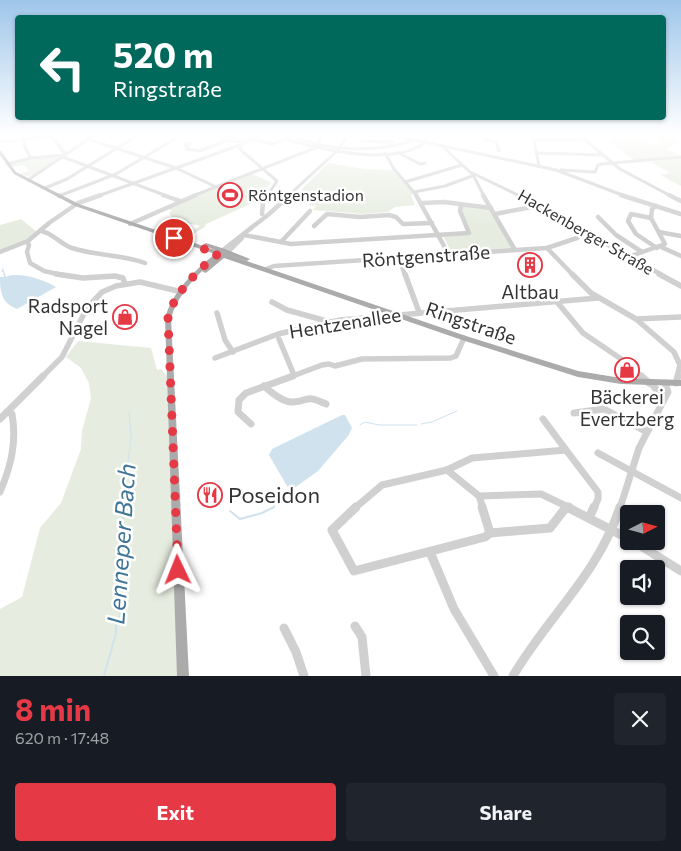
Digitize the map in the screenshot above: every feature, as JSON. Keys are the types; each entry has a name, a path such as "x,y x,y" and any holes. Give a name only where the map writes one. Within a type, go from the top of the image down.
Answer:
{"main road":[{"name":"Ringstraße","path":"9,166 14,172 76,205 223,253 464,338 571,373 610,380 678,383"},
{"path":"183,676 168,331 172,307 182,292 223,253"}],"street":[{"path":"28,180 50,166"},
{"path":"45,188 64,181 89,166 180,201"},
{"path":"59,196 114,175 130,166"},
{"path":"169,166 216,187"},
{"path":"0,252 26,242 76,205 183,166"},
{"path":"259,166 277,183 263,199 263,215"},
{"path":"130,224 180,201 272,166"},
{"path":"263,215 270,214 322,166"},
{"path":"392,166 422,203 449,255"},
{"path":"405,182 460,166"},
{"name":"Hackenberger Straße","path":"463,166 472,174 508,189 681,286"},
{"path":"539,166 556,170 681,214"},
{"path":"556,170 595,172 598,166"},
{"path":"616,166 622,171 681,201"},
{"path":"414,192 445,186 472,174 515,250"},
{"path":"422,203 444,202 491,208"},
{"path":"243,235 292,244 470,233 461,214 461,205"},
{"path":"495,214 537,206"},
{"path":"628,257 659,247 665,242 651,218 652,209 656,206"},
{"path":"223,253 241,240 243,235 263,215 274,209"},
{"path":"281,242 310,211"},
{"path":"314,226 327,214 360,217 389,215 396,217 403,224 432,223"},
{"path":"651,218 631,214 628,221 636,234 659,247 681,256"},
{"path":"598,217 616,234 642,252"},
{"path":"41,230 51,234 72,248 132,258 145,263"},
{"name":"Röntgenstraße","path":"266,269 274,266 548,248 577,238 584,232"},
{"path":"659,232 681,236"},
{"path":"26,242 28,243 27,252 30,263 40,269 76,277 99,278 120,276 124,279 125,284"},
{"path":"548,248 591,294 636,319 674,352 680,365 678,383"},
{"path":"399,258 419,312"},
{"path":"0,419 65,353 93,300 110,288 125,284 148,283 182,292"},
{"name":"Hentzenallee","path":"215,358 278,334 330,322 395,314 598,298"},
{"path":"272,302 287,310 330,322"},
{"path":"557,302 583,333 628,363 664,399"},
{"path":"217,313 225,340 233,352"},
{"path":"636,319 681,317"},
{"path":"251,424 238,415 239,400 244,395 264,386 322,365 329,364 335,366 354,361 451,358 456,356 464,338"},
{"path":"279,339 294,375"},
{"path":"674,352 681,350"},
{"path":"513,676 526,654 569,600 600,556 613,528 647,432 668,392 665,383"},
{"path":"264,386 275,395 290,402 310,397 326,404"},
{"path":"574,413 604,408 647,432"},
{"path":"0,492 8,473 14,445 12,414 7,412"},
{"path":"543,419 598,492 598,499 589,518"},
{"path":"566,450 472,458 447,470 380,486 332,530 354,571 486,537 490,533 550,528 564,510 569,507"},
{"path":"598,453 681,498"},
{"path":"447,470 479,496 490,533"},
{"path":"479,496 539,493 620,533"},
{"path":"647,550 681,572"},
{"path":"430,552 454,609 494,676"},
{"path":"355,626 362,637 366,676"},
{"path":"284,628 296,652 304,676"}],"shaded area":[{"path":"24,166 50,166 41,172 30,176 19,174 29,171"},
{"path":"325,166 392,170 414,194 411,195 415,205 395,207 388,212 363,214 313,210 316,206 309,205 317,194 301,190"},
{"path":"657,166 681,166 681,186 660,175 670,173"},
{"name":"Röntgenstadion","path":"253,174 272,183 266,186 269,188 255,202 206,224 205,227 186,238 183,237 200,226 174,220 169,212 172,211 167,208"},
{"path":"462,206 490,209 513,249 452,253 443,236 471,232 462,214"},
{"path":"21,219 37,232 26,240 0,251 0,225"},
{"path":"78,341 151,348 157,370 161,369 167,376 178,676 0,676 0,609 22,597 40,528 61,503 81,449 82,431 91,398 89,383 81,368 66,357"}],"water":[{"path":"0,259 6,277 17,275 39,279 56,287 17,309 12,307 1,293 0,277 4,277 1,271 3,269"},
{"path":"345,415 352,428 348,436 318,471 290,491 269,455 272,449"}],"waterway":[{"path":"421,424 432,422 457,411"},
{"name":"Lenneper Bach","path":"123,508 131,436 129,412"},
{"path":"360,425 365,422 379,425 417,425"},
{"path":"272,508 290,491"},
{"name":"Lenneper Bach","path":"104,676 116,633 116,626 122,610 119,585 124,535 123,508"},
{"path":"230,511 240,519 272,508"}],"place":[{"name":"Röntgenstadion","path":"230,195"},
{"name":"Altbau","path":"530,265"},
{"name":"Radsport Nagel","path":"125,317"},
{"name":"Bäckerei Evertzberg","path":"627,370"},
{"name":"Poseidon","path":"210,495"}],"route":[{"path":"174,238 218,254 186,284 172,307 168,318 178,570"}]}
